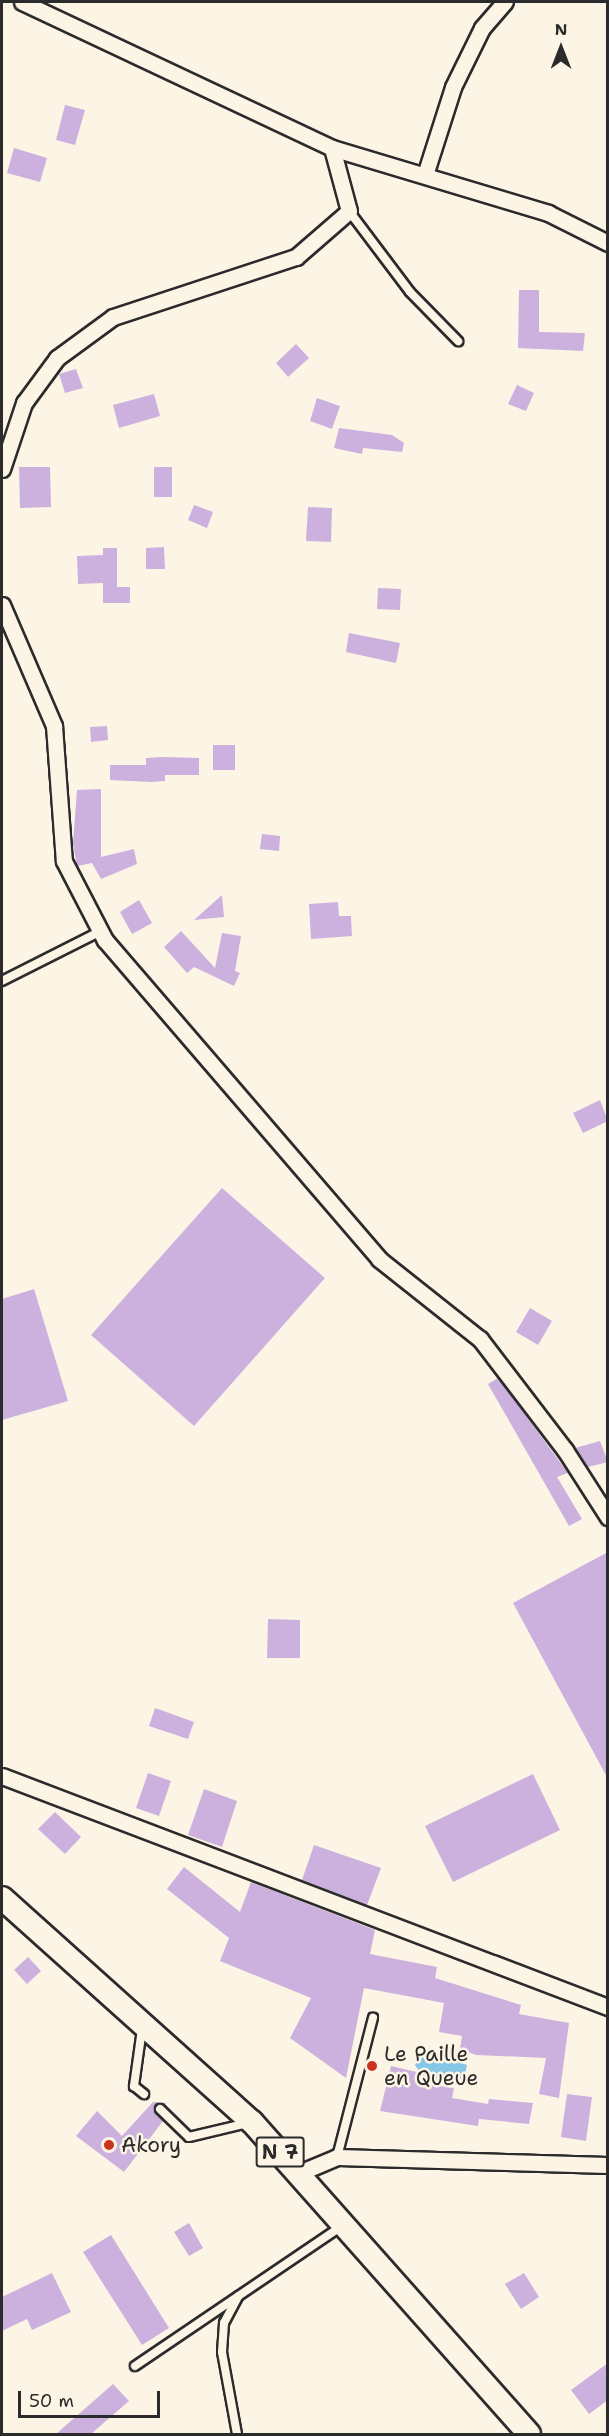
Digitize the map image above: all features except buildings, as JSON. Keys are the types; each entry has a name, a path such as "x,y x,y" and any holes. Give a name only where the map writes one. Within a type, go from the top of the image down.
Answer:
{"main road":[{"name":"N 7","path":"2,1898 142,2028 252,2122 345,2224 529,2434"}],"street":[{"path":"22,2 332,148 548,213 608,243"},
{"path":"425,175 453,87 482,28 506,2"},
{"path":"2,469 24,403 57,358 113,317 296,257 349,211 332,148"},
{"path":"2,605 54,726 64,861 100,931 379,1259 480,1339 565,1450 608,1517"},
{"path":"2,1776 608,2007"},
{"path":"299,2173 337,2157 608,2165"}],"lane":[{"path":"349,211 410,292 458,341"},
{"path":"2,981 100,931"},
{"path":"337,2157 373,2018"},
{"path":"142,2028 134,2086 144,2094"},
{"path":"160,2109 189,2137 252,2122"},
{"path":"135,2366 345,2224"},
{"path":"237,2434 222,2352 225,2323 238,2296"}],"water":[{"path":"424,2049 467,2065 464,2079 424,2078 415,2065"}],"place":[{"name":"Le Paille en Queue","path":"372,2066"},
{"name":"Akory","path":"109,2145"}]}
